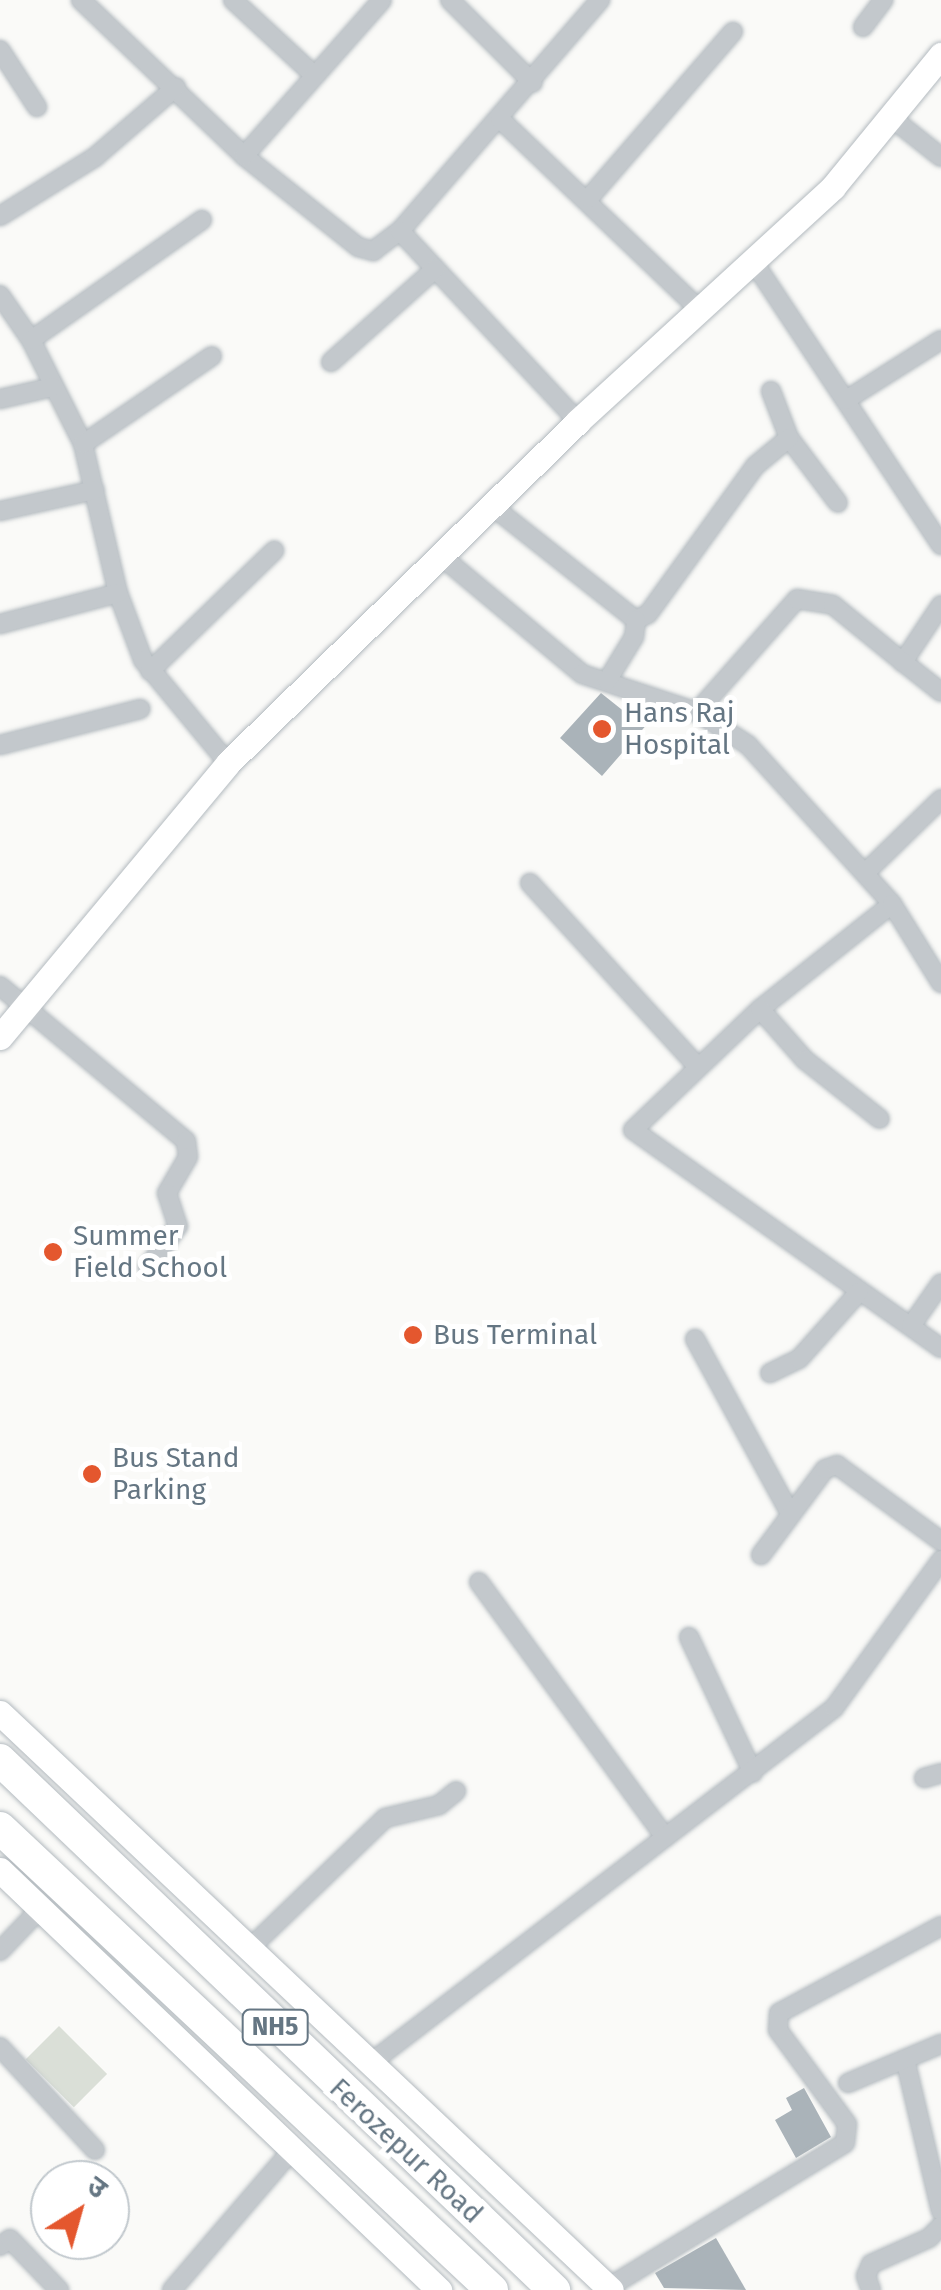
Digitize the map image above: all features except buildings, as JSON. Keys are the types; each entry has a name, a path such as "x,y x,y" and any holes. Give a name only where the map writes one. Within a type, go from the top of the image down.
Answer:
{"highway":[{"name":"Ferozepur Road","path":"0,1760 554,2290"},
{"name":"Ferozepur Road","path":"0,1828 492,2290"}],"street":[{"path":"80,0 176,87 244,156 358,247 380,248 400,231 533,82 600,0"},
{"path":"233,0 314,74"},
{"path":"244,156 382,0"},
{"path":"450,0 533,82"},
{"path":"863,27 883,0"},
{"path":"589,198 733,32"},
{"path":"1,54 36,107"},
{"path":"0,1037 228,764 578,420 755,264 893,119 941,55"},
{"path":"0,216 95,158 176,87"},
{"path":"500,119 589,198 701,311"},
{"path":"893,119 941,157"},
{"path":"31,340 202,220"},
{"path":"400,231 578,420"},
{"path":"755,264 941,545"},
{"path":"331,362 435,270"},
{"path":"0,295 31,340 82,444 118,593 150,671 228,764"},
{"path":"846,400 941,340"},
{"path":"82,444 212,356"},
{"path":"0,399 53,388"},
{"path":"772,391 789,438 838,503"},
{"path":"636,620 648,614 755,466 789,438"},
{"path":"0,512 95,490"},
{"path":"492,506 636,620"},
{"path":"150,671 274,551"},
{"path":"441,556 582,674 698,712 748,744 892,904 935,960 941,983"},
{"path":"0,624 118,593"},
{"path":"698,712 797,599 832,605 941,692"},
{"path":"903,662 941,605"},
{"path":"606,681 634,637 636,620"},
{"path":"0,744 140,708"},
{"path":"865,873 941,799"},
{"path":"530,884 697,1066"},
{"path":"892,904 760,1009 639,1118 636,1135 941,1348"},
{"path":"0,986 186,1141 188,1157 168,1192 178,1226 148,1267"},
{"path":"760,1009 805,1060 880,1119"},
{"path":"911,1326 941,1283"},
{"path":"770,1374 798,1359 859,1292"},
{"path":"695,1339 791,1515"},
{"path":"761,1555 825,1470 837,1464 941,1541"},
{"path":"368,2065 834,1708 938,1571"},
{"path":"479,1582 665,1836"},
{"path":"689,1637 752,1773"},
{"path":"0,1713 368,2065 610,2289 845,2143 846,2124 778,2030 779,2012 941,1926"},
{"path":"248,1950 385,1818 439,1804 456,1791"},
{"path":"0,1870 432,2288"},
{"path":"0,1951 40,1909"},
{"path":"848,2084 941,2044"},
{"path":"0,2048 95,2150"},
{"path":"904,2059 941,2212"},
{"path":"172,2290 292,2152"},
{"path":"871,2290 866,2276 871,2264 941,2226"},
{"path":"0,2246 10,2239 60,2290"}],"shaded area":[{"path":"59,2026 107,2074 74,2107 26,2059"}],"place":[{"name":"Hans Raj Hospital","path":"602,729"},
{"name":"Summer Field School","path":"53,1252"},
{"name":"Bus Terminal","path":"413,1335"},
{"name":"Bus Stand Parking","path":"92,1474"}]}
